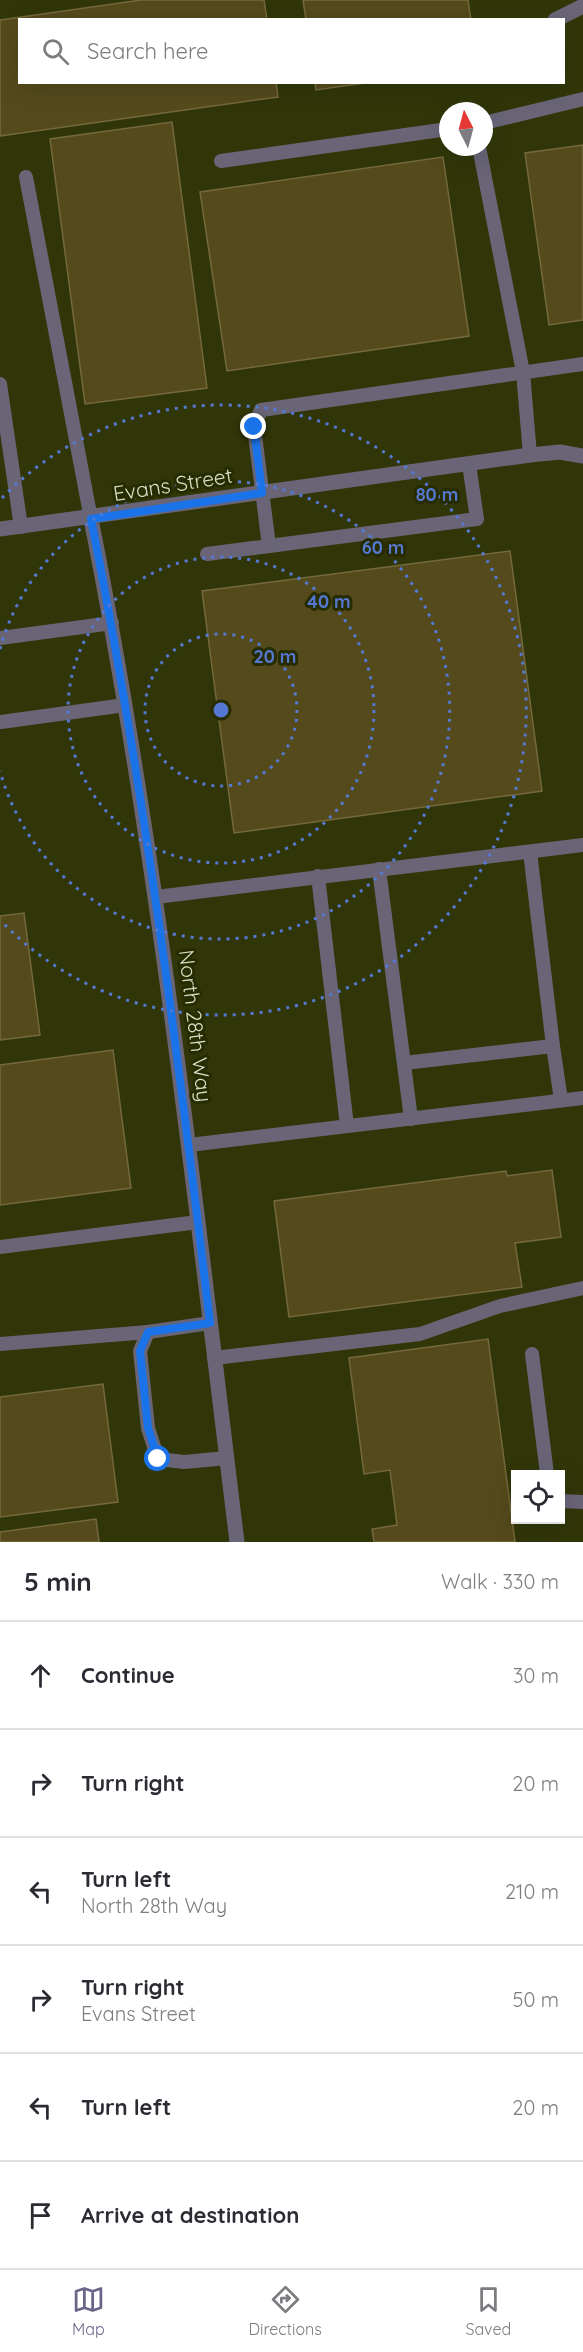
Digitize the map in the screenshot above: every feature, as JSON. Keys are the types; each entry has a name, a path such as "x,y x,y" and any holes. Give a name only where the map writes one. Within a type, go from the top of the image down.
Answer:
{"street":[{"path":"559,18 583,6"},
{"name":"Evans Street","path":"0,529 91,519 530,455 560,452 583,456"},
{"name":"North 28th Way","path":"91,519 111,623 156,897 189,1145 237,1542"}],"lane":[{"path":"493,121 583,99"},
{"path":"221,161 439,130"},
{"path":"481,156 523,372 530,455"},
{"path":"26,177 91,519"},
{"path":"269,546 254,427 261,410 583,364"},
{"path":"0,384 21,527"},
{"path":"207,554 477,519 469,464"},
{"path":"0,638 111,623"},
{"path":"1,722 125,705"},
{"path":"156,897 583,845"},
{"path":"530,852 561,1100"},
{"path":"380,869 411,1119"},
{"path":"318,876 347,1126"},
{"path":"404,1063 553,1046"},
{"path":"189,1145 583,1098"},
{"path":"0,1247 198,1222"},
{"path":"214,1358 420,1334 500,1306 583,1288"},
{"path":"0,1344 148,1332 210,1323"},
{"path":"148,1332 140,1351 148,1428 158,1459 184,1462 227,1458"},
{"path":"532,1354 546,1470"},
{"path":"565,1501 583,1502"}],"building":[{"path":"141,0 264,0 267,18 18,18 18,84 276,84 278,97 0,136 0,20"},
{"path":"303,0 468,0 471,18 306,18"},
{"path":"315,84 358,84 316,90"},
{"path":"172,122 207,388 85,404 50,139"},
{"path":"583,145 583,320 549,325 525,153"},
{"path":"443,157 469,336 227,371 200,192"},
{"path":"510,551 542,791 234,833 202,591"},
{"path":"24,913 40,1035 0,1040 0,916"},
{"path":"113,1050 131,1188 0,1205 0,1065"},
{"path":"552,1170 561,1237 515,1243 522,1287 289,1317 274,1201 506,1171 507,1176"},
{"path":"488,1339 515,1542 374,1542 372,1529 397,1525 390,1470 364,1474 349,1358"},
{"path":"103,1384 118,1502 0,1517 0,1397"},
{"path":"96,1519 99,1542 0,1542 0,1532"}],"route":[{"path":"158,1459 148,1428 140,1351 148,1332 210,1323 156,897 111,623 91,519 262,493 254,427"}]}
